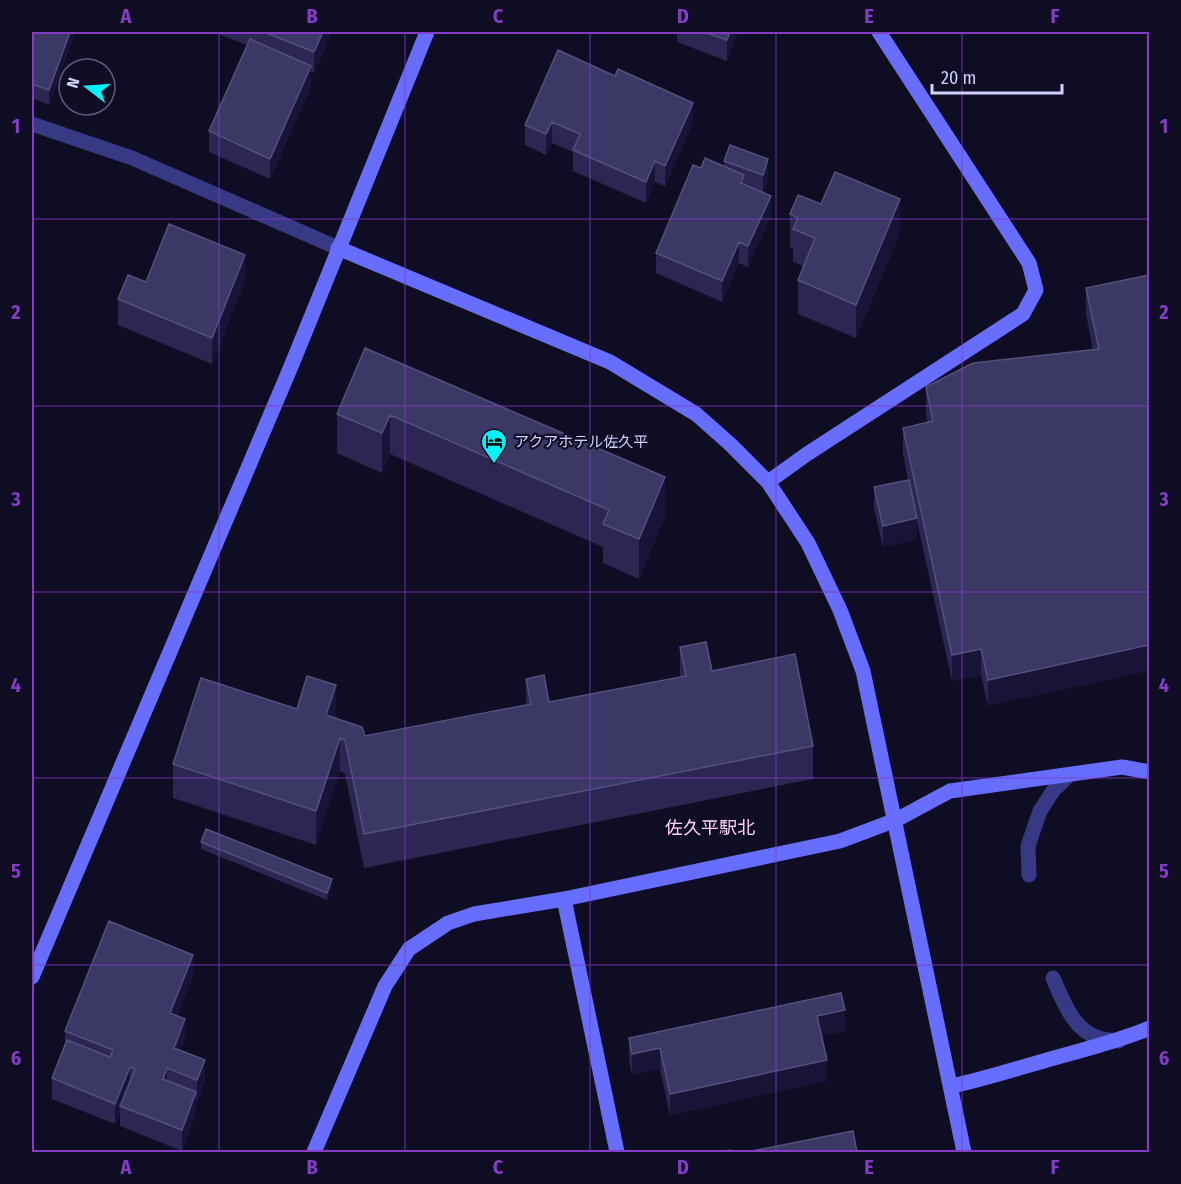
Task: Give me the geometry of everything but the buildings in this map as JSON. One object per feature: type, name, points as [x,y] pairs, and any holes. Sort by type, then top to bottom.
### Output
[{"type":"street","points":[[32,977],[278,397],[427,32]]},
{"type":"street","points":[[768,482],[807,454],[1023,314],[1036,290],[1029,263],[879,32]]},
{"type":"street","points":[[32,124],[132,158],[338,248],[610,362],[696,414],[768,482],[808,543],[840,610],[863,671],[952,1086],[964,1152]]},
{"type":"street","points":[[314,1152],[385,986],[409,949],[448,923],[474,914],[564,899],[840,841],[896,820],[950,791],[1122,767],[1149,771]]},
{"type":"street","points":[[1029,875],[1028,846],[1040,811],[1053,791],[1069,775]]},
{"type":"street","points":[[564,899],[617,1152]]},
{"type":"street","points":[[1053,978],[1067,1011],[1084,1030],[1099,1038],[1119,1041]]},
{"type":"street","points":[[952,1086],[997,1076],[1045,1060],[1119,1041],[1149,1028]]},
{"type":"place","name":"アクアホテル佐久平","points":[[494,465]]},
{"type":"district","name":"佐久平駅北","points":[[710,828]]}]
